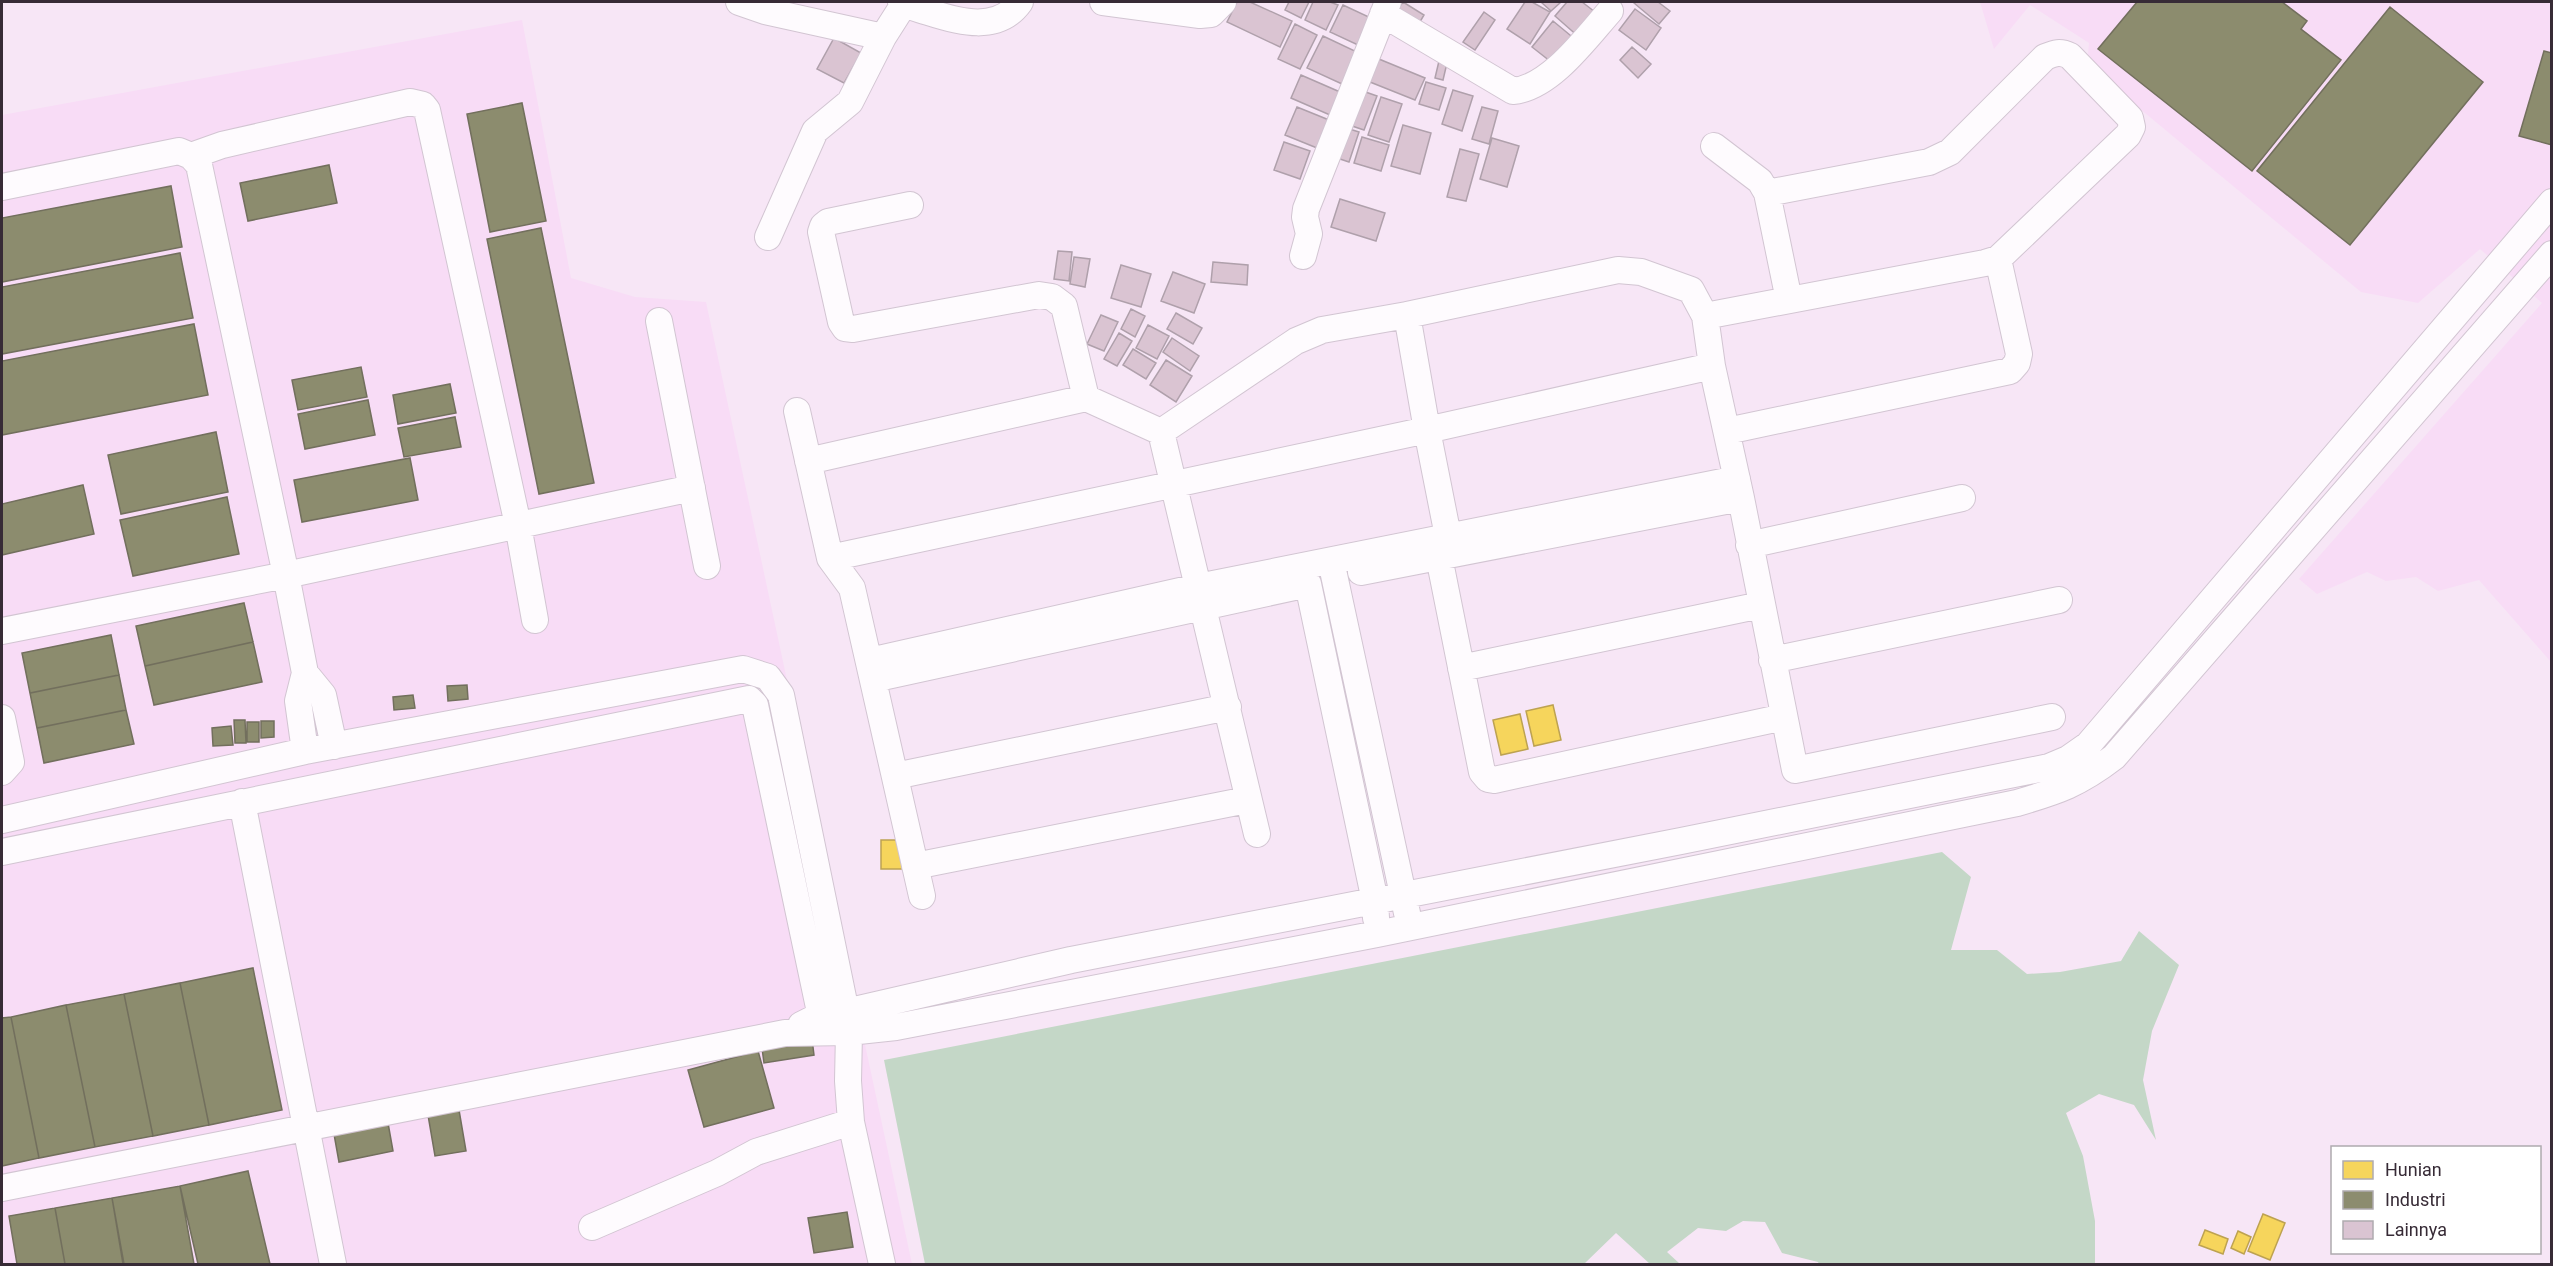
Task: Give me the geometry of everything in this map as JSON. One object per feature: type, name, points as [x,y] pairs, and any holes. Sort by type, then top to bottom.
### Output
[{"type":"street","points":[[739,2],[765,11],[883,37]]},
{"type":"street","points":[[768,237],[815,131],[850,102],[903,3],[950,20],[981,23],[1006,17],[1020,2]]},
{"type":"street","points":[[1103,2],[1200,15],[1211,14],[1223,2]]},
{"type":"street","points":[[1303,256],[1309,234],[1305,217],[1306,208],[1385,8],[1513,91],[1547,77],[1573,53],[1610,11]]},
{"type":"street","points":[[1705,316],[1998,259],[2128,135],[2132,127],[2130,118],[2070,57],[2062,53],[2045,57],[1950,152],[1941,158],[1767,193]]},
{"type":"street","points":[[191,156],[222,145],[410,102],[423,105],[427,111],[518,525],[535,620]]},
{"type":"street","points":[[1714,146],[1760,181],[1767,193],[1789,300]]},
{"type":"street","points":[[2,187],[179,151],[191,156],[199,165],[305,673],[298,701],[305,751]]},
{"type":"street","points":[[2,1188],[835,1023],[1071,960],[2037,770],[2068,759],[2088,745],[2096,736],[2552,202]]},
{"type":"street","points":[[910,205],[828,222],[823,226],[821,232],[838,311],[845,328],[853,329],[1039,295],[1052,297],[1064,306],[1086,398]]},
{"type":"street","points":[[835,1023],[896,1027],[1377,934],[2017,803],[2064,790],[2090,776],[2114,758],[2552,254]]},
{"type":"street","points":[[1727,431],[2010,371],[2017,363],[2019,354],[1998,259]]},
{"type":"street","points":[[1161,432],[1296,341],[1322,330],[1407,315],[1618,270],[1641,272],[1691,290],[1705,316],[1712,366],[1739,488],[1795,770],[2052,717]]},
{"type":"street","points":[[1407,315],[1427,430],[1461,668],[1482,772],[1488,779],[1494,780],[1784,717]]},
{"type":"street","points":[[659,321],[707,566]]},
{"type":"street","points":[[830,558],[1427,430],[1712,366]]},
{"type":"street","points":[[808,461],[1086,398],[1161,432]]},
{"type":"street","points":[[797,411],[830,558],[852,588],[922,896]]},
{"type":"street","points":[[1161,432],[1257,834]]},
{"type":"street","points":[[2,631],[286,575],[692,488]]},
{"type":"street","points":[[871,670],[1332,569],[1739,488]]},
{"type":"street","points":[[1749,545],[1962,498]]},
{"type":"street","points":[[1332,569],[1410,927]]},
{"type":"street","points":[[1307,575],[1375,901],[1377,934]]},
{"type":"street","points":[[1772,660],[2059,600]]},
{"type":"street","points":[[1461,668],[1761,605]]},
{"type":"street","points":[[2,820],[305,751],[743,669],[768,677],[781,695],[835,1023]]},
{"type":"street","points":[[305,673],[323,695],[334,746]]},
{"type":"street","points":[[761,674],[753,700],[835,1023],[848,1081],[851,1122],[882,1264]]},
{"type":"street","points":[[2,852],[746,699],[753,700]]},
{"type":"street","points":[[895,776],[1228,707]]},
{"type":"street","points":[[2,718],[11,762],[2,772]]},
{"type":"street","points":[[915,867],[1248,800]]},
{"type":"street","points":[[242,802],[308,1127],[333,1264]]},
{"type":"street","points":[[592,1227],[717,1173],[756,1152],[851,1122]]},
{"type":"shaded area","points":[[1980,2],[2551,2],[2551,662],[2479,580],[2438,591],[2416,577],[2386,581],[2367,572],[2317,594],[2299,579],[2542,303],[2480,249],[2418,303],[2361,292],[2087,65],[2089,43],[2030,5],[1994,49]]},
{"type":"shaded area","points":[[522,20],[571,278],[635,297],[706,302],[912,1264],[2,1264],[2,115]]},
{"type":"green space","points":[[1942,852],[1971,877],[1951,950],[1997,950],[2027,974],[2060,972],[2121,961],[2139,931],[2179,965],[2152,1031],[2143,1080],[2156,1140],[2134,1105],[2099,1094],[2066,1113],[2083,1156],[2095,1221],[2095,1264],[1819,1264],[1782,1253],[1765,1222],[1743,1221],[1726,1231],[1698,1228],[1667,1252],[1680,1264],[1650,1264],[1616,1233],[1584,1264],[925,1264],[884,1060]]},
{"type":"building: Hunian","points":[[1553,705],[1561,740],[1534,746],[1526,711]]},
{"type":"building: Hunian","points":[[1520,714],[1528,749],[1501,755],[1493,720]]},
{"type":"building: Hunian","points":[[881,840],[909,840],[909,869],[881,869]]},
{"type":"building: Hunian","points":[[2263,1214],[2285,1223],[2270,1260],[2248,1251]]},
{"type":"building: Hunian","points":[[2205,1230],[2228,1239],[2223,1254],[2199,1245]]},
{"type":"building: Hunian","points":[[2238,1231],[2251,1237],[2244,1254],[2231,1248]]},
{"type":"building: Industri","points":[[2137,2],[2282,2],[2307,21],[2301,29],[2341,60],[2252,171],[2098,49]]},
{"type":"building: Industri","points":[[2390,7],[2483,82],[2350,245],[2257,171]]},
{"type":"building: Industri","points":[[2544,51],[2552,53],[2552,145],[2519,136]]},
{"type":"building: Industri","points":[[522,103],[546,221],[490,232],[467,114]]},
{"type":"building: Industri","points":[[329,165],[337,203],[248,221],[240,183]]},
{"type":"building: Industri","points":[[171,186],[182,247],[2,282],[2,218]]},
{"type":"building: Industri","points":[[541,228],[594,483],[539,494],[487,239]]},
{"type":"building: Industri","points":[[180,253],[193,318],[2,354],[2,287]]},
{"type":"building: Industri","points":[[194,324],[208,395],[2,435],[2,361]]},
{"type":"building: Industri","points":[[361,367],[367,397],[298,410],[292,380]]},
{"type":"building: Industri","points":[[450,384],[456,413],[398,424],[393,395]]},
{"type":"building: Industri","points":[[368,400],[375,435],[305,449],[298,414]]},
{"type":"building: Industri","points":[[455,417],[461,447],[404,457],[398,428]]},
{"type":"building: Industri","points":[[216,432],[228,492],[121,514],[108,455]]},
{"type":"building: Industri","points":[[410,458],[418,500],[302,522],[294,480]]},
{"type":"building: Industri","points":[[83,485],[94,534],[2,555],[2,504]]},
{"type":"building: Industri","points":[[227,497],[239,554],[133,576],[120,520]]},
{"type":"building: Industri","points":[[244,603],[253,642],[145,666],[136,626]]},
{"type":"building: Industri","points":[[111,635],[119,675],[30,693],[22,653]]},
{"type":"building: Industri","points":[[253,642],[262,682],[154,705],[145,666]]},
{"type":"building: Industri","points":[[119,675],[126,710],[37,728],[30,693]]},
{"type":"building: Industri","points":[[467,685],[468,699],[448,701],[447,686]]},
{"type":"building: Industri","points":[[413,695],[415,708],[394,710],[393,697]]},
{"type":"building: Industri","points":[[126,710],[134,744],[44,763],[37,728]]},
{"type":"building: Industri","points":[[234,720],[245,720],[246,743],[235,743]]},
{"type":"building: Industri","points":[[261,721],[274,721],[274,737],[261,738]]},
{"type":"building: Industri","points":[[247,722],[259,722],[259,742],[247,742]]},
{"type":"building: Industri","points":[[231,726],[233,745],[213,746],[212,728]]},
{"type":"building: Industri","points":[[253,968],[282,1110],[209,1125],[180,983]]},
{"type":"building: Industri","points":[[180,983],[209,1125],[153,1136],[124,994]]},
{"type":"building: Industri","points":[[124,994],[153,1136],[95,1147],[66,1005]]},
{"type":"building: Industri","points":[[66,1005],[95,1147],[39,1158],[11,1017]]},
{"type":"building: Industri","points":[[11,1017],[39,1158],[2,1166],[2,1018]]},
{"type":"building: Industri","points":[[812,1039],[814,1055],[764,1063],[762,1048]]},
{"type":"building: Industri","points":[[758,1051],[774,1108],[704,1127],[688,1070]]},
{"type":"building: Industri","points":[[459,1110],[466,1151],[435,1156],[428,1115]]},
{"type":"building: Industri","points":[[388,1123],[393,1151],[339,1162],[334,1134]]},
{"type":"building: Industri","points":[[248,1171],[270,1264],[198,1264],[180,1186]]},
{"type":"building: Industri","points":[[180,1186],[194,1264],[124,1264],[112,1198]]},
{"type":"building: Industri","points":[[112,1198],[123,1264],[65,1264],[55,1208]]},
{"type":"building: Industri","points":[[55,1208],[65,1264],[17,1264],[9,1216]]},
{"type":"building: Industri","points":[[847,1212],[853,1247],[814,1253],[808,1218]]},
{"type":"building: Lainnya","points":[[1237,2],[1250,2],[1292,21],[1280,47],[1227,22]]},
{"type":"building: Lainnya","points":[[1289,2],[1309,2],[1301,18],[1285,10]]},
{"type":"building: Lainnya","points":[[1313,2],[1330,2],[1338,5],[1326,30],[1305,20]]},
{"type":"building: Lainnya","points":[[1403,2],[1424,15],[1417,27],[1395,13]]},
{"type":"building: Lainnya","points":[[1525,2],[1532,2],[1550,12],[1530,44],[1507,29]]},
{"type":"building: Lainnya","points":[[1541,2],[1561,2],[1551,11]]},
{"type":"building: Lainnya","points":[[1567,2],[1582,2],[1599,15],[1580,38],[1555,16]]},
{"type":"building: Lainnya","points":[[1658,2],[1670,11],[1659,24],[1634,3]]},
{"type":"building: Lainnya","points":[[1343,5],[1371,18],[1358,45],[1330,32]]},
{"type":"building: Lainnya","points":[[1635,9],[1661,28],[1646,50],[1619,30]]},
{"type":"building: Lainnya","points":[[1484,12],[1495,20],[1475,50],[1463,42]]},
{"type":"building: Lainnya","points":[[1553,21],[1576,40],[1555,65],[1532,47]]},
{"type":"building: Lainnya","points":[[1295,24],[1317,35],[1300,69],[1278,59]]},
{"type":"building: Lainnya","points":[[1323,36],[1357,52],[1342,84],[1307,68]]},
{"type":"building: Lainnya","points":[[834,38],[861,53],[844,83],[817,69]]},
{"type":"building: Lainnya","points":[[1632,47],[1651,64],[1638,78],[1620,60]]},
{"type":"building: Lainnya","points":[[1374,57],[1425,78],[1415,100],[1365,80]]},
{"type":"building: Lainnya","points":[[1439,61],[1447,63],[1443,80],[1435,78]]},
{"type":"building: Lainnya","points":[[1301,75],[1340,92],[1330,115],[1291,98]]},
{"type":"building: Lainnya","points":[[1426,82],[1446,88],[1439,110],[1419,104]]},
{"type":"building: Lainnya","points":[[1357,89],[1377,96],[1364,130],[1343,123]]},
{"type":"building: Lainnya","points":[[1453,90],[1473,96],[1462,131],[1442,124]]},
{"type":"building: Lainnya","points":[[1381,97],[1402,104],[1389,142],[1368,135]]},
{"type":"building: Lainnya","points":[[1297,107],[1329,120],[1317,148],[1285,135]]},
{"type":"building: Lainnya","points":[[1482,107],[1498,111],[1489,144],[1472,139]]},
{"type":"building: Lainnya","points":[[1403,125],[1431,133],[1420,174],[1391,166]]},
{"type":"building: Lainnya","points":[[1340,126],[1359,132],[1349,162],[1331,156]]},
{"type":"building: Lainnya","points":[[1362,137],[1389,145],[1381,171],[1354,163]]},
{"type":"building: Lainnya","points":[[1492,138],[1519,146],[1507,187],[1480,179]]},
{"type":"building: Lainnya","points":[[1284,142],[1310,151],[1300,179],[1274,170]]},
{"type":"building: Lainnya","points":[[1460,149],[1479,154],[1466,201],[1447,197]]},
{"type":"building: Lainnya","points":[[1340,199],[1385,213],[1376,241],[1331,227]]},
{"type":"building: Lainnya","points":[[1058,251],[1072,252],[1069,281],[1054,279]]},
{"type":"building: Lainnya","points":[[1074,257],[1090,259],[1085,287],[1070,284]]},
{"type":"building: Lainnya","points":[[1213,262],[1248,265],[1247,285],[1211,282]]},
{"type":"building: Lainnya","points":[[1121,265],[1151,274],[1141,307],[1111,298]]},
{"type":"building: Lainnya","points":[[1173,272],[1205,284],[1194,313],[1161,301]]},
{"type":"building: Lainnya","points":[[1131,309],[1145,316],[1135,337],[1121,329]]},
{"type":"building: Lainnya","points":[[1176,313],[1202,328],[1193,344],[1167,329]]},
{"type":"building: Lainnya","points":[[1101,315],[1118,322],[1104,351],[1087,344]]},
{"type":"building: Lainnya","points":[[1148,325],[1169,336],[1157,359],[1136,348]]},
{"type":"building: Lainnya","points":[[1119,333],[1132,341],[1117,366],[1104,359]]},
{"type":"building: Lainnya","points":[[1172,338],[1199,356],[1190,371],[1163,352]]},
{"type":"building: Lainnya","points":[[1133,349],[1156,363],[1146,379],[1123,365]]},
{"type":"building: Lainnya","points":[[1166,360],[1192,376],[1176,402],[1150,385]]}]
